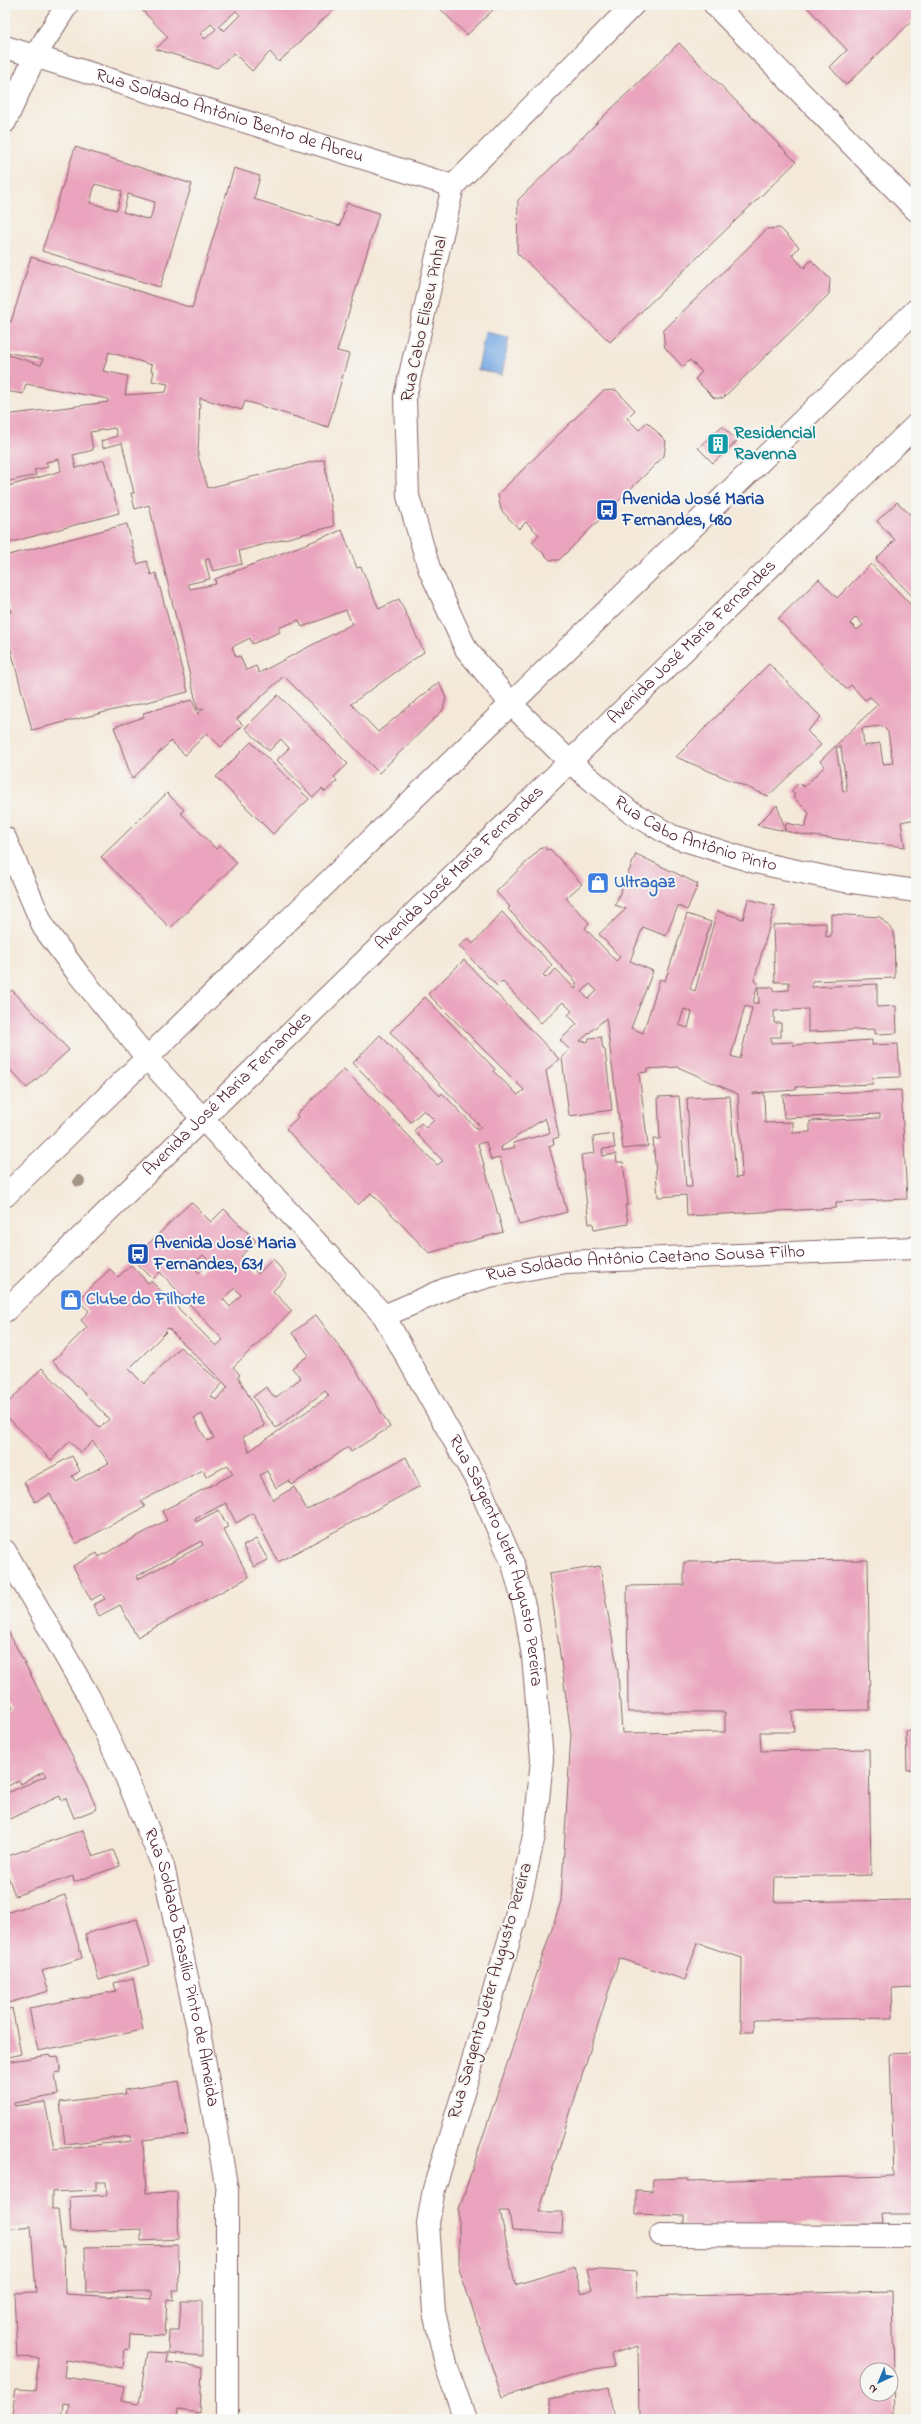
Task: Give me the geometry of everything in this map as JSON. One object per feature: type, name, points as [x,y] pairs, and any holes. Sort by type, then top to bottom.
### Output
[{"type":"street","points":[[5,122],[36,56],[67,5]]},
{"type":"street","points":[[453,186],[633,5]]},
{"type":"street","points":[[715,5],[916,210]]},
{"type":"street","name":"Rua Soldado Antônio Bento de Abreu","points":[[5,48],[36,56],[453,186]]},
{"type":"street","name":"Rua Cabo Eliseu Pinhal","points":[[453,186],[405,397],[408,496],[429,568],[466,649],[511,704]]},
{"type":"street","points":[[5,1196],[916,310]]},
{"type":"street","name":"Avenida José Maria Fernandes","points":[[5,1311],[916,426]]},
{"type":"street","name":"Rua Cabo Antônio Pinto","points":[[511,704],[570,762],[629,810],[672,836],[755,862],[839,880],[916,891]]},
{"type":"street","name":"Rua Sargento Jeter Augusto Pereira","points":[[5,838],[44,928],[79,975],[147,1058],[384,1316],[477,1481],[513,1564],[526,1613],[533,1656],[542,1759],[535,1831],[515,1921],[434,2189],[428,2223],[434,2312],[447,2368],[465,2419]]},
{"type":"street","name":"Rua Soldado Antônio Caetano Sousa Filho","points":[[384,1316],[446,1289],[490,1276],[566,1262],[916,1248]]},
{"type":"street","name":"Rua Soldado Brasílio Pinto de Almeida","points":[[5,1551],[89,1697],[124,1772],[163,1866],[202,2047],[227,2190],[227,2419]]},
{"type":"street","points":[[661,2235],[916,2236]]},
{"type":"water","points":[[485,332],[509,337],[502,375],[478,370]]},
{"type":"building","points":[[131,5],[338,5],[279,62],[270,52],[252,71],[234,53],[217,68],[156,49],[168,37],[139,7],[136,10]],"holes":[[[236,11],[240,15],[224,31],[219,26]],[[211,24],[216,29],[205,39],[200,34]]]},
{"type":"building","points":[[436,5],[498,5],[467,35]]},
{"type":"building","points":[[805,5],[916,5],[916,17],[846,85],[830,67],[847,50]]},
{"type":"building","points":[[679,43],[796,162],[610,342],[517,253],[518,200]]},
{"type":"building","points":[[75,147],[192,184],[160,287],[42,251]],"holes":[[[95,184],[122,191],[117,210],[90,203]],[[128,194],[155,202],[150,220],[123,212]]]},
{"type":"building","points":[[234,168],[260,176],[254,199],[340,226],[347,203],[379,213],[337,351],[349,354],[328,427],[245,401],[242,410],[200,398],[198,456],[208,488],[324,459],[334,526],[239,551],[242,564],[213,571],[209,559],[205,560],[210,579],[188,584],[190,589],[216,584],[215,579],[342,530],[357,568],[361,567],[379,609],[399,599],[424,652],[351,704],[378,732],[439,682],[446,698],[443,710],[379,773],[284,676],[237,719],[243,725],[221,747],[207,733],[185,755],[171,741],[132,779],[114,727],[144,717],[143,713],[192,700],[198,714],[204,708],[198,710],[149,505],[135,509],[131,493],[134,493],[122,443],[103,448],[101,441],[117,436],[115,428],[90,432],[93,450],[73,455],[76,468],[104,460],[119,513],[5,544],[5,487],[61,471],[59,459],[46,462],[48,467],[34,470],[36,475],[5,482],[5,415],[108,402],[108,399],[26,384],[23,394],[6,391],[9,379],[5,378],[5,354],[41,365],[43,359],[5,352],[5,320],[11,322],[31,257],[192,308]],"holes":[[[109,352],[152,365],[151,371],[154,371],[152,381],[168,384],[166,392],[125,395],[128,376],[103,371]],[[346,610],[352,624],[259,673],[256,666],[246,670],[240,656],[236,657],[232,647],[250,638],[252,644],[280,632],[278,628],[299,620],[302,627]]]},
{"type":"building","points":[[780,228],[799,247],[792,255],[804,268],[811,260],[830,279],[829,294],[723,398],[714,398],[695,379],[702,372],[690,360],[683,367],[665,348],[663,331],[767,229]]},
{"type":"building","points":[[616,390],[635,410],[627,418],[639,430],[647,422],[666,441],[664,456],[559,560],[550,560],[532,542],[539,535],[526,522],[519,529],[501,510],[498,494],[603,391]]},
{"type":"building","name":"Residencial Ravenna","points":[[722,426],[737,441],[713,463],[698,448]]},
{"type":"building","points":[[897,502],[916,520],[916,600],[876,559],[895,540],[877,521]]},
{"type":"building","points":[[127,524],[137,564],[147,561],[151,575],[156,573],[188,692],[32,730],[5,627],[5,613],[11,612],[5,591],[5,556]]},
{"type":"building","points":[[871,564],[916,610],[916,736],[911,736],[916,773],[916,819],[901,822],[905,847],[804,835],[757,825],[777,805],[785,830],[786,823],[805,827],[809,813],[793,797],[795,795],[791,791],[799,783],[804,787],[825,766],[820,761],[878,704],[870,697],[865,700],[851,685],[846,689],[778,619],[819,579],[837,598]],"holes":[[[856,617],[863,625],[857,630],[850,623]],[[882,726],[888,732],[893,763],[883,764],[880,743],[864,746],[862,728]],[[836,747],[841,747],[847,791],[843,791]]]},
{"type":"building","points":[[769,664],[821,717],[807,731],[821,745],[768,796],[676,757]]},
{"type":"building","points":[[278,695],[348,764],[334,777],[337,781],[325,792],[322,789],[313,797],[277,760],[289,748],[281,739],[269,751],[245,728]]},
{"type":"building","points":[[251,742],[309,799],[273,834],[216,777]]},
{"type":"building","points":[[167,793],[184,810],[181,813],[216,849],[220,845],[237,863],[170,928],[101,857]]},
{"type":"building","points":[[543,846],[547,850],[550,849],[582,884],[566,898],[589,923],[585,928],[616,961],[620,957],[599,934],[626,909],[615,905],[636,854],[698,884],[687,910],[678,906],[666,936],[643,927],[630,961],[653,971],[631,1028],[643,1033],[660,979],[665,981],[687,914],[711,922],[690,989],[695,991],[717,911],[743,919],[748,899],[775,906],[754,981],[758,983],[753,1003],[759,1003],[758,987],[773,987],[774,991],[789,990],[789,982],[775,982],[773,925],[826,923],[826,937],[831,936],[831,914],[880,917],[894,932],[895,978],[812,981],[812,987],[877,984],[877,1007],[896,1006],[897,1033],[875,1034],[875,1029],[808,1032],[808,1009],[774,1011],[774,1023],[781,1023],[781,1037],[771,1037],[771,1043],[794,1042],[793,1045],[872,1040],[872,1045],[898,1044],[900,1077],[872,1078],[873,1084],[796,1087],[796,1090],[764,1092],[765,1123],[793,1122],[793,1133],[810,1132],[810,1121],[880,1118],[880,1114],[784,1118],[783,1095],[901,1090],[907,1199],[836,1202],[836,1208],[687,1216],[686,1195],[658,1197],[653,1139],[660,1139],[658,1097],[679,1096],[686,1187],[692,1187],[687,1098],[730,1096],[736,1178],[742,1177],[738,1094],[678,1067],[647,1069],[647,1072],[639,1073],[648,1146],[623,1149],[606,1018],[580,1041],[588,1042],[589,1038],[601,1037],[603,1049],[605,1050],[612,1110],[569,1116],[562,1057],[570,1050],[560,1040],[577,1024],[568,1015],[572,1011],[563,1002],[541,1023],[502,981],[497,986],[459,946],[468,938],[473,944],[502,912],[552,965],[543,975],[546,978],[556,969],[575,989],[577,987],[575,984],[577,983],[508,909],[510,907],[496,892]],"holes":[[[590,984],[597,991],[588,999],[582,992]],[[745,1006],[752,1008],[740,1059],[731,1056]],[[684,1009],[692,1012],[688,1028],[679,1025]]]},
{"type":"building","points":[[464,960],[559,1059],[546,1071],[559,1137],[553,1139],[554,1144],[549,1146],[567,1212],[519,1225],[500,1158],[491,1160],[486,1142],[478,1144],[503,1232],[429,1253],[371,1193],[358,1205],[286,1129],[298,1117],[296,1115],[344,1069],[437,1165],[443,1161],[414,1131],[421,1123],[426,1128],[434,1120],[424,1110],[411,1122],[353,1063],[380,1035],[440,1096],[442,1093],[478,1130],[481,1127],[390,1032],[425,997],[495,1069],[493,1071],[518,1095],[524,1090],[428,994]],"holes":[[[545,1118],[550,1133],[513,1143],[515,1147],[502,1151],[501,1147]]]},
{"type":"building","points":[[12,990],[69,1050],[27,1088],[5,1064],[5,996]]},
{"type":"building","points":[[613,1134],[615,1148],[602,1149],[603,1156],[616,1154],[617,1162],[623,1162],[628,1205],[625,1205],[628,1224],[594,1230],[593,1223],[589,1224],[581,1155],[595,1153],[593,1137]]},
{"type":"building","points":[[191,1202],[211,1222],[224,1209],[256,1241],[241,1256],[258,1274],[273,1259],[287,1276],[273,1291],[292,1311],[233,1367],[240,1375],[238,1376],[265,1426],[243,1437],[249,1449],[248,1452],[329,1396],[325,1391],[276,1428],[253,1397],[266,1387],[275,1398],[301,1378],[292,1368],[309,1355],[292,1333],[316,1315],[355,1368],[390,1427],[351,1452],[348,1447],[292,1485],[289,1480],[276,1488],[267,1471],[260,1475],[273,1500],[294,1487],[307,1510],[406,1457],[420,1486],[278,1562],[253,1513],[236,1523],[226,1503],[195,1519],[196,1522],[219,1510],[228,1527],[223,1529],[249,1577],[137,1637],[120,1605],[99,1616],[93,1605],[105,1599],[102,1594],[91,1600],[73,1566],[97,1553],[99,1557],[167,1520],[162,1511],[233,1474],[228,1465],[206,1477],[203,1470],[141,1501],[145,1507],[76,1544],[50,1494],[35,1502],[24,1482],[72,1456],[80,1471],[72,1476],[75,1481],[109,1463],[93,1441],[81,1453],[70,1441],[51,1460],[5,1415],[5,1406],[42,1368],[100,1428],[109,1419],[53,1361],[87,1327],[81,1320],[89,1311],[78,1300],[110,1269],[118,1277],[131,1265],[148,1283],[151,1281],[216,1346],[223,1340],[160,1272],[153,1279],[133,1259]],"holes":[[[203,1255],[210,1262],[199,1273],[192,1265]],[[235,1288],[241,1295],[230,1307],[223,1299]],[[168,1328],[228,1387],[216,1400],[211,1396],[222,1384],[180,1347],[144,1384],[129,1369],[166,1332],[165,1331]],[[202,1414],[214,1438],[207,1441],[194,1418]],[[201,1541],[203,1545],[138,1579],[137,1576]]]},
{"type":"building","points":[[256,1539],[268,1560],[254,1567],[243,1546]]},
{"type":"building","points":[[868,1560],[870,1710],[792,1711],[794,1732],[760,1732],[761,1751],[869,1749],[871,1875],[775,1877],[774,1902],[916,1900],[916,1987],[892,1988],[893,2018],[754,2020],[754,2032],[741,2032],[742,1958],[697,1943],[685,1980],[619,1958],[539,2212],[563,2212],[562,2234],[512,2231],[509,2211],[500,2211],[515,2285],[574,2267],[582,2294],[592,2289],[587,2269],[636,2272],[637,2297],[892,2291],[894,2362],[859,2362],[859,2402],[895,2402],[895,2419],[639,2419],[638,2346],[611,2354],[614,2366],[594,2369],[502,2397],[459,2268],[459,2209],[561,1901],[571,1734],[549,1574],[600,1566],[618,1673],[622,1733],[725,1732],[725,1712],[628,1712],[627,1586],[684,1585],[684,1562]]},
{"type":"building","points":[[5,1625],[76,1763],[97,1809],[74,1818],[66,1798],[61,1800],[60,1796],[5,1821],[5,1794],[46,1776],[43,1772],[21,1784],[19,1780],[5,1788],[5,1712],[13,1708],[9,1702],[5,1705]]},
{"type":"building","points":[[906,1731],[916,1731],[916,1769],[907,1770]]},
{"type":"building","points":[[83,1830],[93,1857],[113,1850],[120,1866],[74,1882],[73,1876],[15,1896],[5,1867],[5,1857]]},
{"type":"building","points":[[65,1895],[82,1958],[42,1971],[49,1991],[5,2004],[5,1913]]},
{"type":"building","points":[[137,1919],[150,1965],[99,1980],[85,1934]]},
{"type":"building","points":[[133,1978],[143,2030],[38,2051],[29,2008],[116,1991],[114,1983]]},
{"type":"building","points":[[12,2008],[21,2054],[5,2058],[5,2010]]},
{"type":"building","points":[[916,2053],[916,2214],[883,2214],[884,2224],[684,2226],[684,2216],[636,2214],[636,2190],[652,2191],[653,2179],[687,2178],[687,2181],[894,2176],[890,2054]]},
{"type":"building","points":[[50,2055],[51,2057],[58,2056],[61,2072],[55,2073],[58,2095],[14,2103],[15,2106],[45,2102],[54,2149],[132,2141],[131,2136],[65,2144],[60,2102],[125,2094],[124,2090],[179,2081],[188,2135],[143,2140],[146,2193],[177,2192],[179,2239],[141,2241],[141,2229],[71,2232],[69,2197],[107,2195],[106,2182],[96,2182],[96,2190],[52,2192],[52,2209],[58,2209],[62,2247],[64,2247],[65,2294],[152,2299],[152,2291],[86,2292],[85,2247],[178,2245],[179,2291],[173,2291],[174,2300],[167,2299],[165,2336],[130,2334],[129,2350],[125,2349],[123,2368],[66,2360],[64,2377],[124,2386],[121,2401],[139,2404],[147,2352],[167,2353],[166,2362],[202,2367],[200,2413],[178,2410],[177,2419],[79,2419],[67,2416],[69,2404],[63,2403],[61,2419],[11,2419],[16,2389],[35,2390],[39,2358],[17,2357],[14,2293],[36,2292],[31,2226],[5,2229],[5,2062]]},
{"type":"building","points":[[181,2301],[202,2301],[202,2356],[168,2353],[169,2330],[179,2330]]},
{"type":"building","points":[[609,2387],[615,2419],[553,2419],[549,2399]]},
{"type":"place","name":"Residencial Ravenna","points":[[718,444]]},
{"type":"place","name":"Avenida José Maria Fernandes, 480","points":[[607,510]]},
{"type":"place","name":"Ultragaz","points":[[598,883]]},
{"type":"place","name":"Avenida José Maria Fernandes, 631","points":[[138,1254]]},
{"type":"place","name":"Clube do Filhote","points":[[71,1300]]}]
